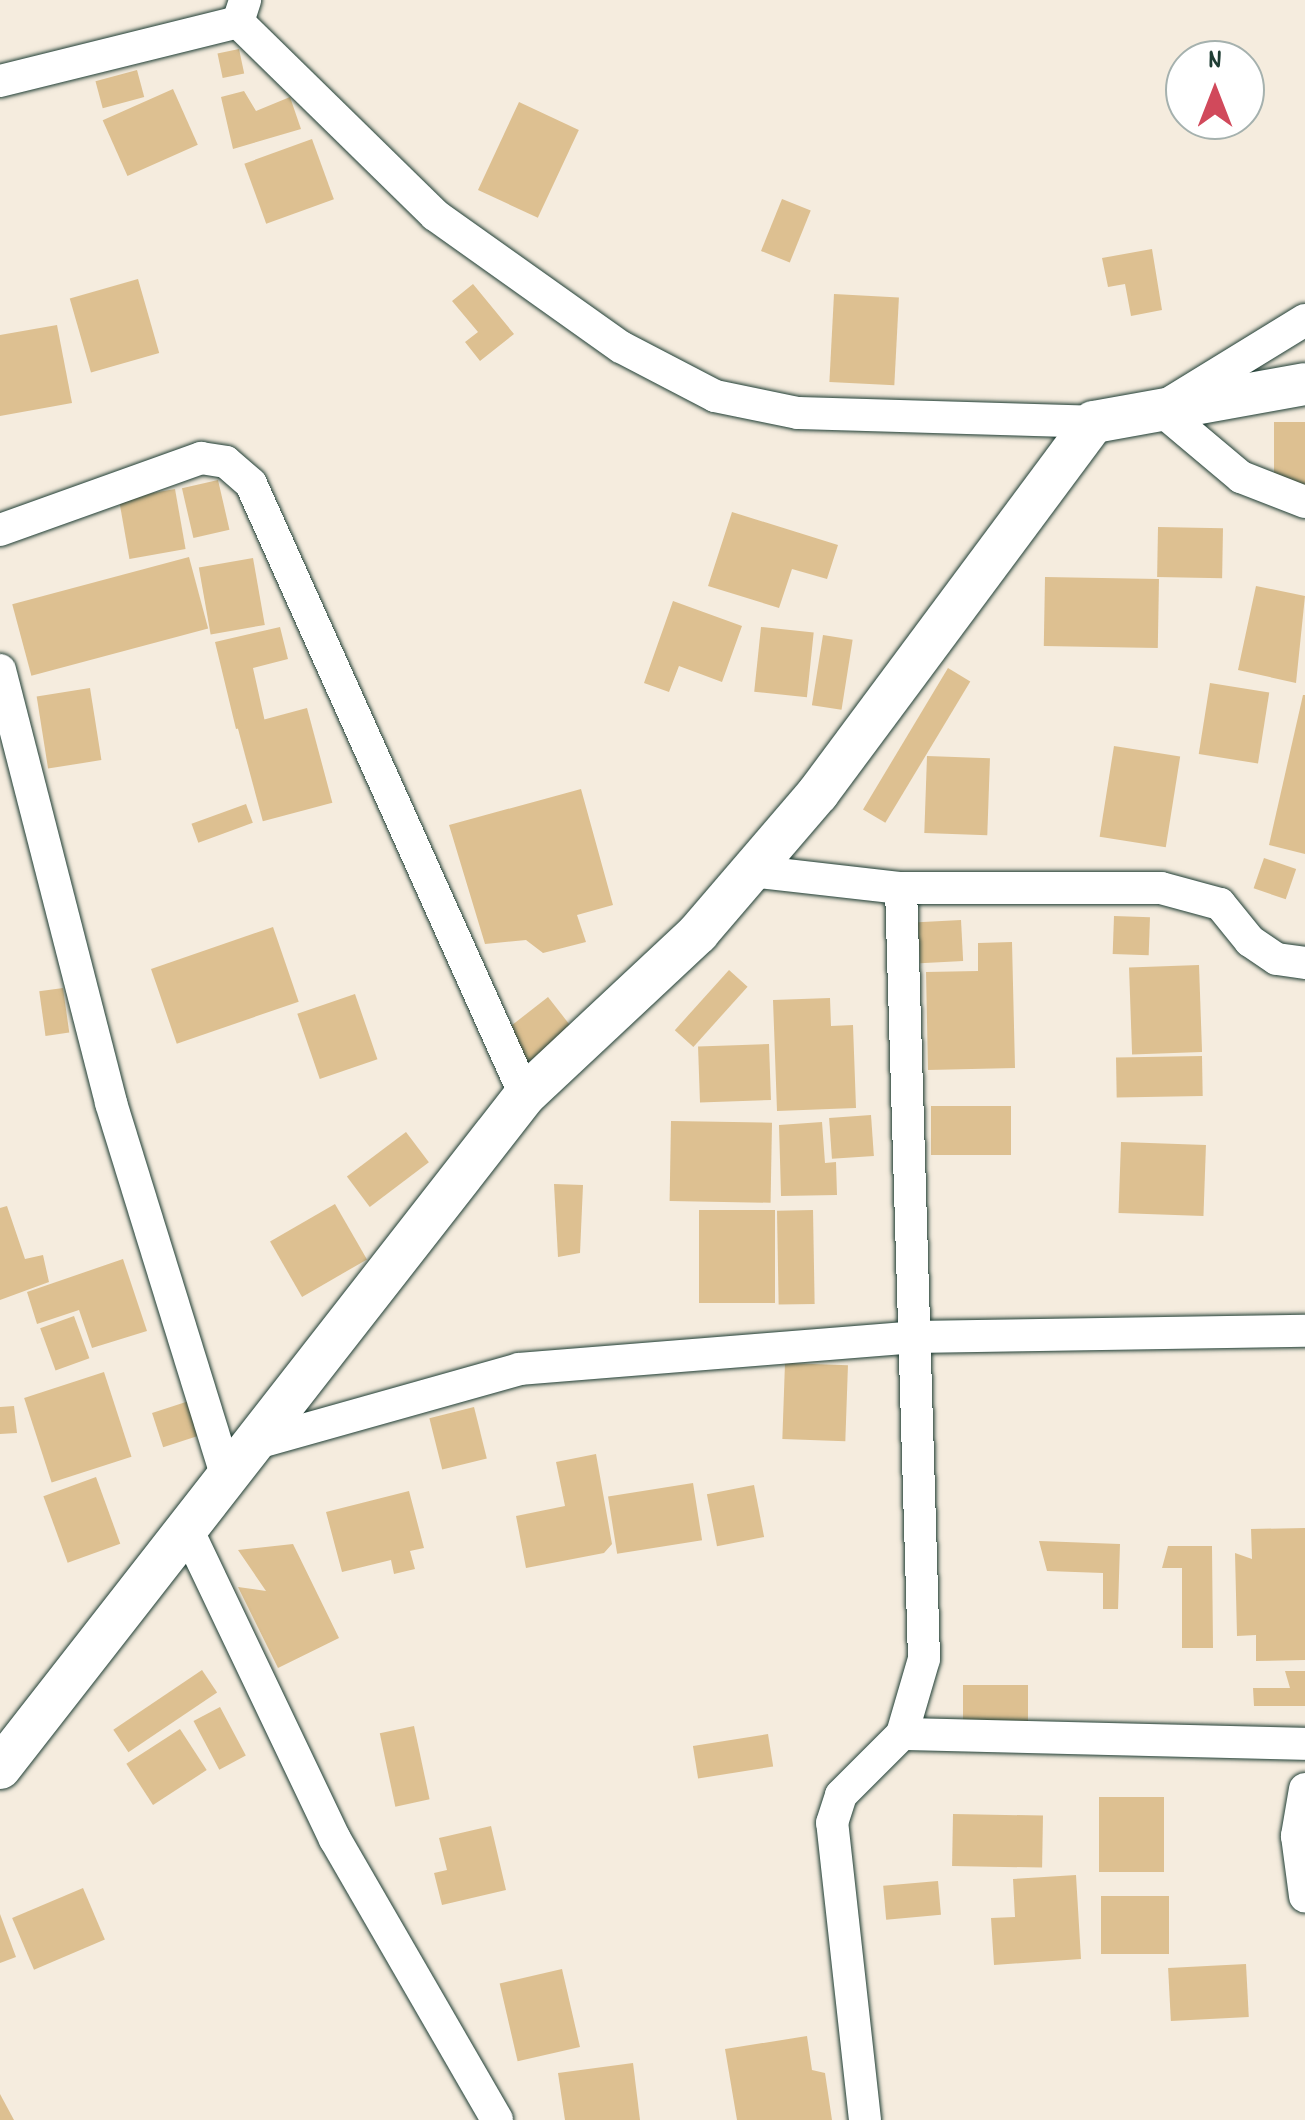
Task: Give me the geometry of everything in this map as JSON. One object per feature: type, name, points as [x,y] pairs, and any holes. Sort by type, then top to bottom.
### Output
[{"type":"street","points":[[0,81],[242,11],[434,215],[621,347],[715,396],[798,413],[1094,422],[1305,384]]},
{"type":"street","points":[[1160,408],[1305,320]]},
{"type":"street","points":[[1160,408],[1241,477],[1305,502]]},
{"type":"street","points":[[0,1768],[525,1095],[698,934],[818,793],[1094,422]]},
{"type":"street","points":[[0,530],[201,458],[226,462],[250,484],[525,1095]]},
{"type":"street","points":[[0,670],[110,1103],[227,1478]]},
{"type":"street","points":[[751,871],[900,888],[1161,888],[1220,904],[1250,941],[1277,959],[1305,963]]},
{"type":"street","points":[[865,2120],[832,1822],[841,1794],[902,1734],[924,1659],[900,888]]},
{"type":"street","points":[[253,1444],[519,1369],[915,1337],[1305,1331]]},
{"type":"street","points":[[187,1529],[335,1839],[497,2120]]},
{"type":"street","points":[[902,1734],[1305,1744]]},
{"type":"street","points":[[1305,1789],[1297,1836],[1305,1896]]},
{"type":"building","points":[[239,49],[244,73],[223,78],[217,54]]},
{"type":"building","points":[[137,70],[144,97],[103,108],[95,81]]},
{"type":"building","points":[[173,89],[198,145],[127,176],[103,120]]},
{"type":"building","points":[[244,91],[256,111],[290,97],[301,129],[233,149],[221,97]]},
{"type":"building","points":[[519,102],[579,130],[538,218],[478,190]]},
{"type":"building","points":[[312,139],[334,199],[266,224],[244,164]]},
{"type":"building","points":[[782,199],[811,211],[790,263],[761,251]]},
{"type":"building","points":[[1152,249],[1162,310],[1131,316],[1125,284],[1108,287],[1102,258]]},
{"type":"building","points":[[138,279],[159,353],[91,373],[70,299]]},
{"type":"building","points":[[473,284],[514,334],[480,361],[465,342],[478,332],[452,301]]},
{"type":"building","points":[[834,294],[899,297],[894,385],[829,382]]},
{"type":"building","points":[[57,325],[72,403],[0,416],[0,335]]},
{"type":"building","points":[[1274,422],[1305,422],[1305,491],[1274,491]]},
{"type":"building","points":[[218,480],[229,530],[193,538],[182,488]]},
{"type":"building","points":[[175,489],[186,549],[129,559],[119,499]]},
{"type":"building","points":[[732,512],[838,545],[827,579],[792,569],[779,608],[708,586]]},
{"type":"building","points":[[1158,527],[1223,528],[1222,578],[1157,577]]},
{"type":"building","points":[[189,557],[208,628],[31,676],[12,604]]},
{"type":"building","points":[[253,558],[265,625],[211,635],[199,568]]},
{"type":"building","points":[[1045,577],[1159,579],[1158,648],[1044,646]]},
{"type":"building","points":[[1256,586],[1305,596],[1296,683],[1238,670]]},
{"type":"building","points":[[673,601],[742,626],[722,682],[679,666],[669,692],[644,683]]},
{"type":"building","points":[[280,627],[288,659],[253,668],[265,722],[236,729],[215,642]]},
{"type":"building","points":[[761,627],[814,633],[807,697],[754,692]]},
{"type":"building","points":[[823,635],[853,640],[842,710],[812,705]]},
{"type":"building","points":[[948,668],[970,681],[885,823],[863,809]]},
{"type":"building","points":[[1210,683],[1269,692],[1258,763],[1199,754]]},
{"type":"building","points":[[90,688],[101,760],[48,769],[37,696]]},
{"type":"building","points":[[1305,695],[1305,854],[1269,845]]},
{"type":"building","points":[[307,708],[332,803],[263,821],[237,727]]},
{"type":"building","points":[[1114,746],[1180,756],[1166,847],[1100,837]]},
{"type":"building","points":[[927,756],[990,758],[987,835],[924,833]]},
{"type":"building","points":[[581,789],[613,905],[577,915],[586,942],[543,953],[526,940],[485,944],[449,825]]},
{"type":"building","points":[[246,804],[253,823],[198,843],[191,824]]},
{"type":"building","points":[[1264,858],[1296,869],[1286,899],[1254,888]]},
{"type":"building","points":[[1114,916],[1150,917],[1149,955],[1113,954]]},
{"type":"building","points":[[961,920],[963,961],[920,963],[918,922]]},
{"type":"building","points":[[273,927],[299,1002],[177,1044],[151,969]]},
{"type":"building","points":[[1012,942],[1015,1068],[928,1070],[926,972],[978,971],[978,943]]},
{"type":"building","points":[[1199,965],[1202,1052],[1132,1054],[1129,967]]},
{"type":"building","points":[[729,970],[748,987],[693,1047],[675,1030]]},
{"type":"building","points":[[63,988],[69,1033],[45,1036],[39,991]]},
{"type":"building","points":[[355,994],[377,1059],[320,1079],[297,1014]]},
{"type":"building","points":[[548,997],[572,1028],[526,1063],[502,1033]]},
{"type":"building","points":[[830,998],[831,1026],[853,1025],[856,1108],[777,1111],[773,1000]]},
{"type":"building","points":[[769,1044],[771,1100],[700,1102],[698,1046]]},
{"type":"building","points":[[1202,1056],[1203,1096],[1117,1097],[1116,1058]]},
{"type":"building","points":[[931,1106],[1011,1106],[1011,1155],[931,1155]]},
{"type":"building","points":[[871,1115],[874,1156],[832,1159],[829,1118]]},
{"type":"building","points":[[671,1121],[772,1123],[771,1203],[670,1201]]},
{"type":"building","points":[[822,1122],[825,1163],[836,1162],[837,1195],[781,1196],[779,1125]]},
{"type":"building","points":[[406,1132],[429,1162],[370,1207],[347,1177]]},
{"type":"building","points":[[1121,1142],[1206,1145],[1203,1216],[1119,1213]]},
{"type":"building","points":[[554,1184],[583,1185],[580,1253],[558,1257]]},
{"type":"building","points":[[335,1204],[367,1259],[302,1297],[270,1242]]},
{"type":"building","points":[[7,1206],[25,1259],[43,1255],[49,1282],[0,1300],[0,1208]]},
{"type":"building","points":[[699,1210],[775,1210],[775,1303],[699,1303]]},
{"type":"building","points":[[813,1210],[815,1304],[779,1305],[777,1211]]},
{"type":"building","points":[[123,1259],[147,1331],[92,1348],[79,1310],[37,1324],[27,1292]]},
{"type":"building","points":[[74,1316],[89,1358],[56,1371],[40,1328]]},
{"type":"building","points":[[785,1363],[848,1365],[845,1441],[782,1439]]},
{"type":"building","points":[[104,1372],[132,1457],[52,1483],[24,1398]]},
{"type":"building","points":[[192,1400],[203,1434],[163,1447],[152,1413]]},
{"type":"building","points":[[14,1406],[17,1433],[0,1434],[0,1407]]},
{"type":"building","points":[[474,1407],[487,1458],[442,1470],[429,1418]]},
{"type":"building","points":[[596,1454],[612,1544],[604,1553],[526,1568],[516,1516],[565,1506],[556,1462]]},
{"type":"building","points":[[96,1477],[120,1544],[68,1563],[43,1496]]},
{"type":"building","points":[[693,1483],[702,1540],[617,1554],[608,1496]]},
{"type":"building","points":[[754,1485],[764,1537],[717,1546],[707,1494]]},
{"type":"building","points":[[409,1491],[424,1548],[410,1551],[415,1569],[394,1574],[391,1560],[342,1572],[326,1512]]},
{"type":"building","points":[[1305,1528],[1305,1660],[1256,1661],[1256,1635],[1237,1636],[1235,1553],[1252,1559],[1251,1529]]},
{"type":"building","points":[[1039,1541],[1120,1544],[1118,1609],[1103,1609],[1103,1573],[1047,1571]]},
{"type":"building","points":[[293,1544],[339,1638],[278,1668],[238,1587],[266,1591],[238,1550]]},
{"type":"building","points":[[1168,1546],[1212,1546],[1213,1648],[1182,1648],[1182,1568],[1162,1568]]},
{"type":"building","points":[[202,1670],[217,1692],[128,1752],[113,1730]]},
{"type":"building","points":[[1285,1671],[1305,1671],[1305,1706],[1254,1706],[1253,1688],[1290,1688]]},
{"type":"building","points":[[963,1685],[1028,1685],[1028,1725],[963,1725]]},
{"type":"building","points":[[220,1707],[246,1756],[219,1770],[194,1721]]},
{"type":"building","points":[[414,1726],[430,1799],[395,1807],[380,1733]]},
{"type":"building","points":[[180,1729],[207,1770],[153,1805],[126,1764]]},
{"type":"building","points":[[768,1734],[773,1767],[698,1778],[693,1746]]},
{"type":"building","points":[[1099,1797],[1164,1797],[1164,1872],[1099,1872]]},
{"type":"building","points":[[953,1814],[1043,1816],[1042,1868],[952,1866]]},
{"type":"building","points":[[491,1826],[506,1890],[442,1905],[434,1873],[447,1870],[439,1838]]},
{"type":"building","points":[[1076,1875],[1081,1959],[994,1965],[991,1918],[1015,1917],[1013,1879]]},
{"type":"building","points":[[938,1881],[941,1915],[886,1920],[883,1886]]},
{"type":"building","points":[[83,1888],[105,1940],[34,1970],[12,1918]]},
{"type":"building","points":[[1101,1896],[1169,1896],[1169,1954],[1101,1954]]},
{"type":"building","points":[[0,1914],[16,1957],[0,1963]]},
{"type":"building","points":[[1246,1964],[1249,2017],[1171,2021],[1168,1968]]},
{"type":"building","points":[[562,1969],[580,2047],[518,2061],[500,1983]]},
{"type":"building","points":[[807,2036],[812,2070],[825,2073],[832,2120],[737,2120],[725,2049]]},
{"type":"building","points":[[633,2063],[640,2120],[565,2120],[558,2073]]},
{"type":"building","points":[[0,2094],[14,2120],[0,2120]]}]
